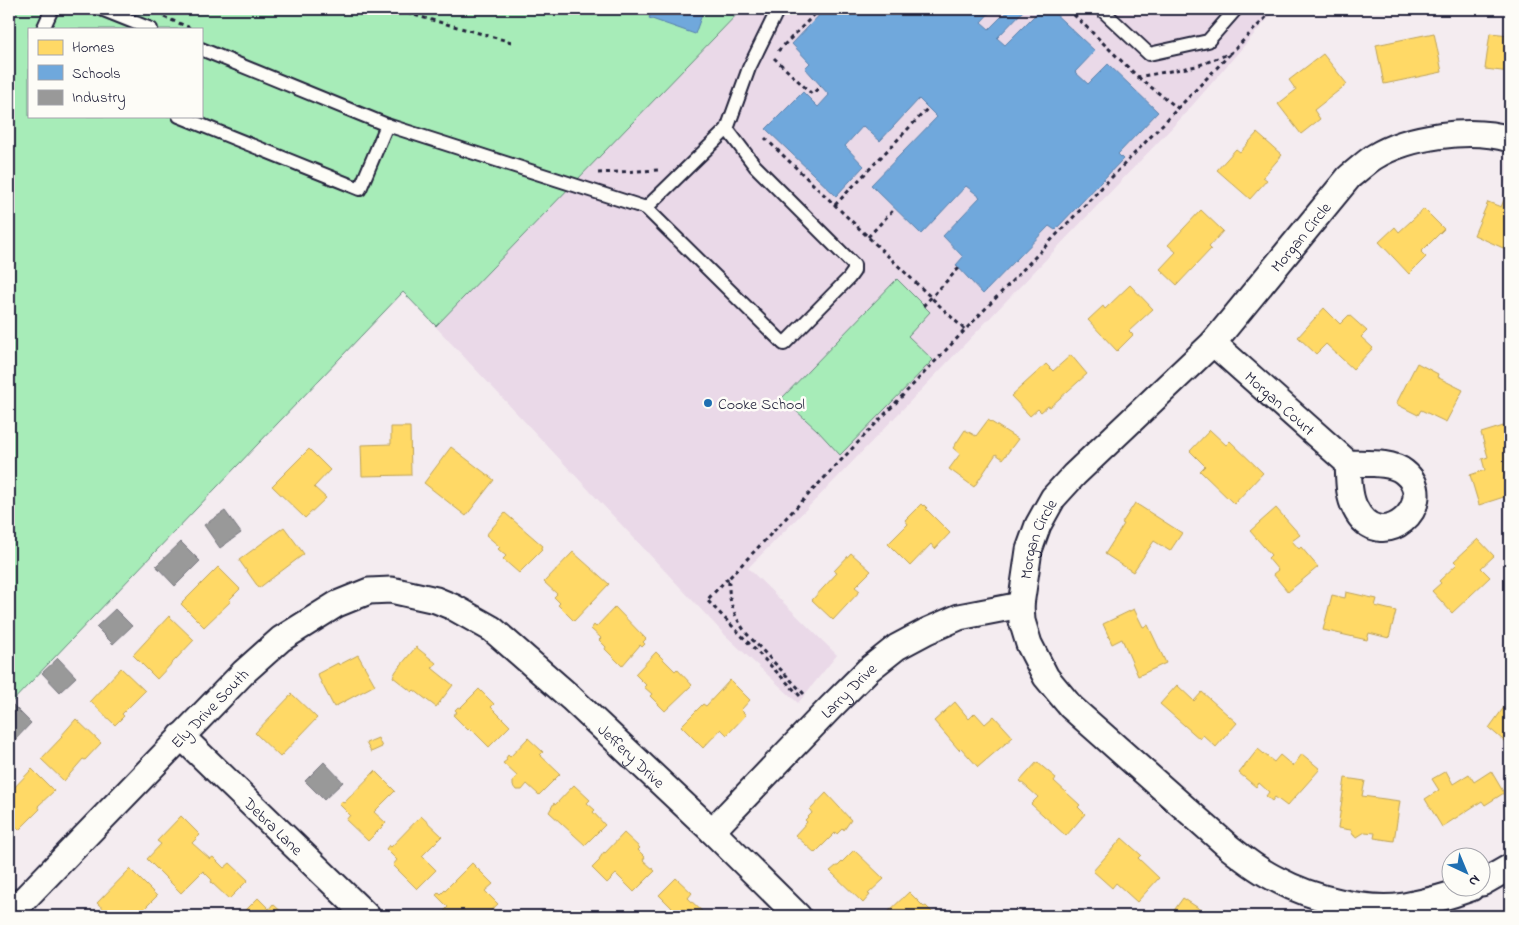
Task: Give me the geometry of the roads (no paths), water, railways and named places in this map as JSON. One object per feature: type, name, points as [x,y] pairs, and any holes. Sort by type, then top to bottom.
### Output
[{"type":"street","name":"Morgan Circle","points":[[1442,897],[1403,906],[1374,906],[1340,902],[1278,881],[1258,869],[1230,848],[1071,707],[1046,677],[1028,644],[1020,605],[1029,550],[1038,525],[1053,498],[1074,475],[1213,343],[1350,177],[1374,158],[1400,145],[1437,136],[1490,134],[1510,138]]},
{"type":"street","name":"Morgan Court","points":[[1213,343],[1348,463]]},
{"type":"street","name":"Ely Drive South","points":[[9,915],[244,672],[281,639],[337,604],[369,591],[391,590],[436,600],[453,607]]},
{"type":"street","name":"Larry Drive","points":[[712,831],[868,670],[897,647],[959,617],[1020,605]]},
{"type":"street","name":"Jeffery Drive","points":[[453,607],[492,629],[571,698],[712,831],[798,916]]},
{"type":"street","name":"Debra Lane","points":[[181,736],[367,916]]},
{"type":"street","points":[[1492,877],[1510,867]]},
{"type":"lane","points":[[43,28],[52,9]]},
{"type":"lane","points":[[101,9],[148,28]]},
{"type":"lane","points":[[646,208],[726,129],[749,68],[778,9]]},
{"type":"lane","points":[[1101,9],[1149,54],[1208,41],[1234,10]]},
{"type":"lane","points":[[202,49],[387,125],[646,208],[784,344],[849,278],[854,271],[854,265],[755,166],[726,129]]},
{"type":"lane","points":[[184,118],[360,189],[387,125]]},
{"type":"place","name":"Cooke School","points":[[708,403]]}]
